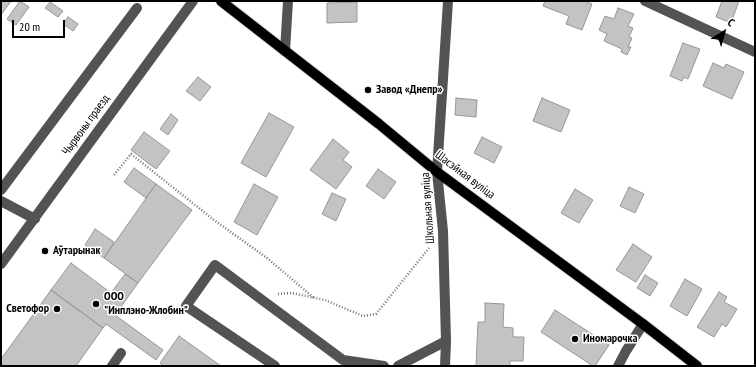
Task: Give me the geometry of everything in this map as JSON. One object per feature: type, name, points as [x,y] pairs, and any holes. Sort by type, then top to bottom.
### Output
[{"type":"main road","name":"Шасэйная вуліца","points":[[221,1],[379,124],[437,172],[643,324],[697,366]]},
{"type":"street","name":"Чырвоны праезд","points":[[1,264],[193,1]]},
{"type":"street","points":[[285,50],[288,1]]},
{"type":"street","name":"Школьная вуліца","points":[[445,366],[446,341],[443,231],[437,172],[448,1]]},
{"type":"street","points":[[645,1],[755,52]]},
{"type":"street","points":[[1,190],[137,8]]},
{"type":"street","points":[[1,201],[35,219]]},
{"type":"street","points":[[275,366],[186,306],[215,265],[343,360],[384,366]]},
{"type":"street","points":[[618,366],[643,324]]},
{"type":"street","points":[[398,366],[446,341]]},
{"type":"street","points":[[112,366],[121,353]]},
{"type":"path","points":[[114,175],[131,154],[214,220],[267,258],[314,298]]},
{"type":"path","points":[[256,295],[292,293],[325,300],[363,316],[376,314],[443,231]]},
{"type":"building","points":[[1,1],[11,1],[1,15]]},
{"type":"building","points":[[20,1],[29,7],[16,25],[7,19]]},
{"type":"building","points":[[545,1],[584,1],[592,4],[582,30],[566,24],[569,16],[543,6]]},
{"type":"building","points":[[722,1],[739,1],[731,23],[716,17]]},
{"type":"building","points":[[50,2],[63,11],[58,17],[45,8]]},
{"type":"building","points":[[357,2],[357,22],[327,23],[327,3]]},
{"type":"building","points":[[618,8],[634,14],[628,26],[633,28],[629,37],[632,38],[628,47],[631,47],[627,55],[621,52],[622,49],[604,41],[607,34],[599,30],[605,16],[614,19]]},
{"type":"building","points":[[68,17],[78,24],[73,31],[63,24]]},
{"type":"building","points":[[683,43],[700,49],[688,79],[684,77],[682,81],[670,76]]},
{"type":"building","points":[[713,63],[724,68],[726,64],[744,72],[732,99],[703,86]]},
{"type":"building","points":[[198,77],[211,87],[200,101],[186,91]]},
{"type":"building","points":[[456,98],[477,100],[476,117],[455,115]]},
{"type":"building","points":[[542,98],[570,110],[561,132],[533,121]]},
{"type":"building","points":[[269,113],[294,127],[266,177],[241,163]]},
{"type":"building","points":[[171,114],[178,120],[168,135],[160,129]]},
{"type":"building","points":[[144,132],[170,151],[156,169],[131,150]]},
{"type":"building","points":[[482,137],[502,147],[494,163],[474,153]]},
{"type":"building","points":[[333,139],[349,152],[343,160],[352,167],[336,189],[310,170]]},
{"type":"building","points":[[134,168],[156,184],[146,198],[124,182]]},
{"type":"building","points":[[378,169],[396,182],[384,199],[366,186]]},
{"type":"building","points":[[156,184],[192,210],[138,283],[104,258]]},
{"type":"building","points":[[254,184],[278,197],[257,235],[234,222]]},
{"type":"building","points":[[629,187],[644,194],[635,213],[620,206]]},
{"type":"building","points":[[575,189],[593,200],[579,223],[561,213]]},
{"type":"building","points":[[332,193],[346,199],[336,221],[322,214]]},
{"type":"building","points":[[95,229],[114,242],[104,258],[85,245]]},
{"type":"building","points":[[633,244],[652,257],[636,282],[616,270]]},
{"type":"building","name":"ООО \"Инплэно-Жлобин\"","points":[[71,263],[111,293],[125,274],[138,283],[115,315],[163,350],[156,360],[106,324],[103,328],[51,290]]},
{"type":"building","points":[[645,275],[658,283],[650,296],[637,288]]},
{"type":"building","points":[[685,279],[702,289],[687,316],[670,306]]},
{"type":"building","name":"Светофор","points":[[51,290],[103,328],[76,366],[1,366],[1,359]]},
{"type":"building","points":[[719,292],[727,297],[724,302],[737,309],[726,327],[722,324],[714,337],[697,327]]},
{"type":"building","points":[[485,303],[504,304],[503,327],[513,328],[513,337],[524,337],[523,361],[510,361],[510,366],[476,366],[478,322],[485,322]]},
{"type":"building","name":"Иномарочка","points":[[555,310],[609,345],[595,366],[541,332]]},
{"type":"building","points":[[179,336],[221,366],[164,366],[160,363]]},
{"type":"place","name":"Завод «Днепр»","points":[[368,90]]},
{"type":"place","name":"Аўтарынак","points":[[45,251]]},
{"type":"place","name":"ООО \"Инплэно-Жлобин\"","points":[[96,304]]},
{"type":"place","name":"Светофор","points":[[57,309]]},
{"type":"place","name":"Иномарочка","points":[[575,339]]}]
